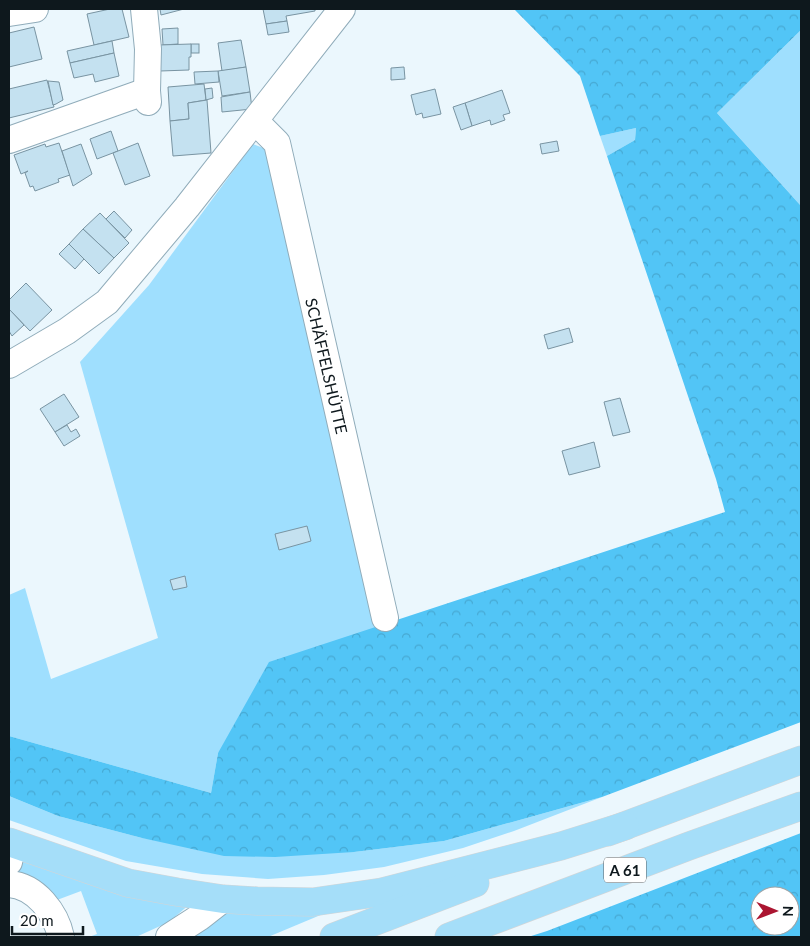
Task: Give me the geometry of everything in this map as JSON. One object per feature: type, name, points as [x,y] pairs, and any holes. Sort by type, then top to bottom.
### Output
[{"type":"highway","name":"A 61","points":[[334,937],[801,760]]},
{"type":"highway","name":"A 61","points":[[449,937],[689,846],[801,806]]},
{"type":"highway","points":[[10,849],[128,883],[177,892],[223,899],[313,902],[382,892],[561,846],[625,826]]},
{"type":"street","points":[[9,13],[35,9]]},
{"type":"street","points":[[9,140],[147,97],[148,49],[144,9]]},
{"type":"street","points":[[9,365],[67,331],[107,302],[187,207],[342,9]]},
{"type":"street","name":"SCHÄFFELSHÜTTE","points":[[255,121],[277,143],[385,618]]},
{"type":"street","points":[[9,884],[26,889],[42,900],[56,920],[61,937]]},
{"type":"street","points":[[169,937],[223,899]]},
{"type":"shaded area","points":[[801,30],[801,206],[717,113]]},
{"type":"shaded area","points":[[636,128],[635,140],[607,156],[600,136]]},
{"type":"shaded area","points":[[253,144],[274,152],[385,623],[218,753],[211,793],[9,736],[9,595],[25,588],[51,679],[158,638],[80,362],[149,285]]},
{"type":"shaded area","points":[[9,796],[58,816],[142,838],[354,852],[444,841],[602,797],[514,831],[463,848],[384,867],[324,875],[268,879],[202,874],[126,861],[9,820]]},
{"type":"shaded area","points":[[19,858],[191,903],[169,922],[136,937],[89,937],[97,934],[81,891],[57,900],[18,875]]},
{"type":"shaded area","points":[[354,901],[268,937],[189,937],[230,910]]},
{"type":"green space","points":[[514,9],[801,9],[801,30],[717,113],[801,206],[801,722],[602,797],[444,841],[354,852],[275,857],[224,856],[142,838],[58,816],[9,796],[9,736],[211,793],[218,753],[269,662],[725,512],[716,479],[607,156],[635,140],[636,128],[600,136],[580,76]]},
{"type":"green space","points":[[801,833],[801,937],[528,937],[547,931]]},
{"type":"building","points":[[110,9],[122,9],[129,37],[94,45],[87,14]]},
{"type":"building","points":[[160,9],[184,9],[161,15]]},
{"type":"building","points":[[263,9],[315,9],[315,11],[286,16],[287,21],[266,24]]},
{"type":"building","points":[[287,21],[289,32],[268,35],[266,24]]},
{"type":"building","points":[[34,27],[42,59],[9,67],[9,33]]},
{"type":"building","points":[[178,28],[178,44],[163,45],[162,29]]},
{"type":"building","points":[[241,40],[246,67],[222,71],[218,43]]},
{"type":"building","points":[[112,41],[114,53],[70,63],[67,51]]},
{"type":"building","points":[[191,44],[199,44],[199,53],[191,53]]},
{"type":"building","points":[[191,44],[189,70],[160,71],[159,45]]},
{"type":"building","points":[[114,53],[119,76],[95,82],[93,74],[74,78],[70,63]]},
{"type":"building","points":[[246,67],[250,92],[222,96],[218,71]]},
{"type":"building","points":[[404,67],[405,79],[391,80],[391,68]]},
{"type":"building","points":[[218,71],[219,82],[195,84],[194,72]]},
{"type":"building","points":[[47,80],[54,107],[9,118],[9,89]]},
{"type":"building","points":[[48,81],[59,82],[63,100],[53,105]]},
{"type":"building","points":[[204,84],[206,100],[188,103],[189,119],[170,121],[168,87]]},
{"type":"building","points":[[212,88],[213,98],[206,100],[205,89]]},
{"type":"building","points":[[435,89],[441,114],[423,118],[422,113],[416,115],[411,95]]},
{"type":"building","points":[[502,90],[510,113],[503,115],[505,120],[491,125],[490,120],[472,126],[465,103]]},
{"type":"building","points":[[250,92],[252,109],[222,112],[221,97]]},
{"type":"building","points":[[207,100],[211,153],[173,156],[170,121],[189,119],[188,103]]},
{"type":"building","points":[[465,103],[472,126],[461,130],[453,107]]},
{"type":"building","points":[[111,131],[118,151],[97,159],[90,139]]},
{"type":"building","points":[[557,141],[559,151],[542,154],[540,144]]},
{"type":"building","points":[[59,143],[70,175],[58,179],[59,182],[35,191],[33,186],[30,187],[25,173],[28,171],[21,174],[14,155],[45,144],[46,147]]},
{"type":"building","points":[[138,143],[150,176],[125,185],[113,153]]},
{"type":"building","points":[[81,144],[92,174],[73,186],[62,151]]},
{"type":"building","points":[[114,211],[132,230],[125,238],[106,219]]},
{"type":"building","points":[[100,213],[129,243],[114,258],[83,229]]},
{"type":"building","points":[[83,229],[114,258],[99,274],[69,244]]},
{"type":"building","points":[[69,244],[84,259],[75,269],[59,254]]},
{"type":"building","points":[[26,283],[52,310],[30,331],[9,309],[9,300]]},
{"type":"building","points":[[9,309],[24,325],[12,336],[9,331]]},
{"type":"building","points":[[569,328],[573,342],[548,349],[544,335]]},
{"type":"building","points":[[64,394],[79,417],[55,432],[40,409]]},
{"type":"building","points":[[620,398],[630,432],[613,436],[604,402]]},
{"type":"building","points":[[67,425],[71,432],[76,429],[80,436],[64,446],[55,432]]},
{"type":"building","points":[[594,442],[600,467],[569,475],[562,451]]},
{"type":"building","points":[[307,526],[311,541],[279,550],[275,534]]},
{"type":"building","points":[[185,576],[187,587],[173,590],[170,580]]}]
